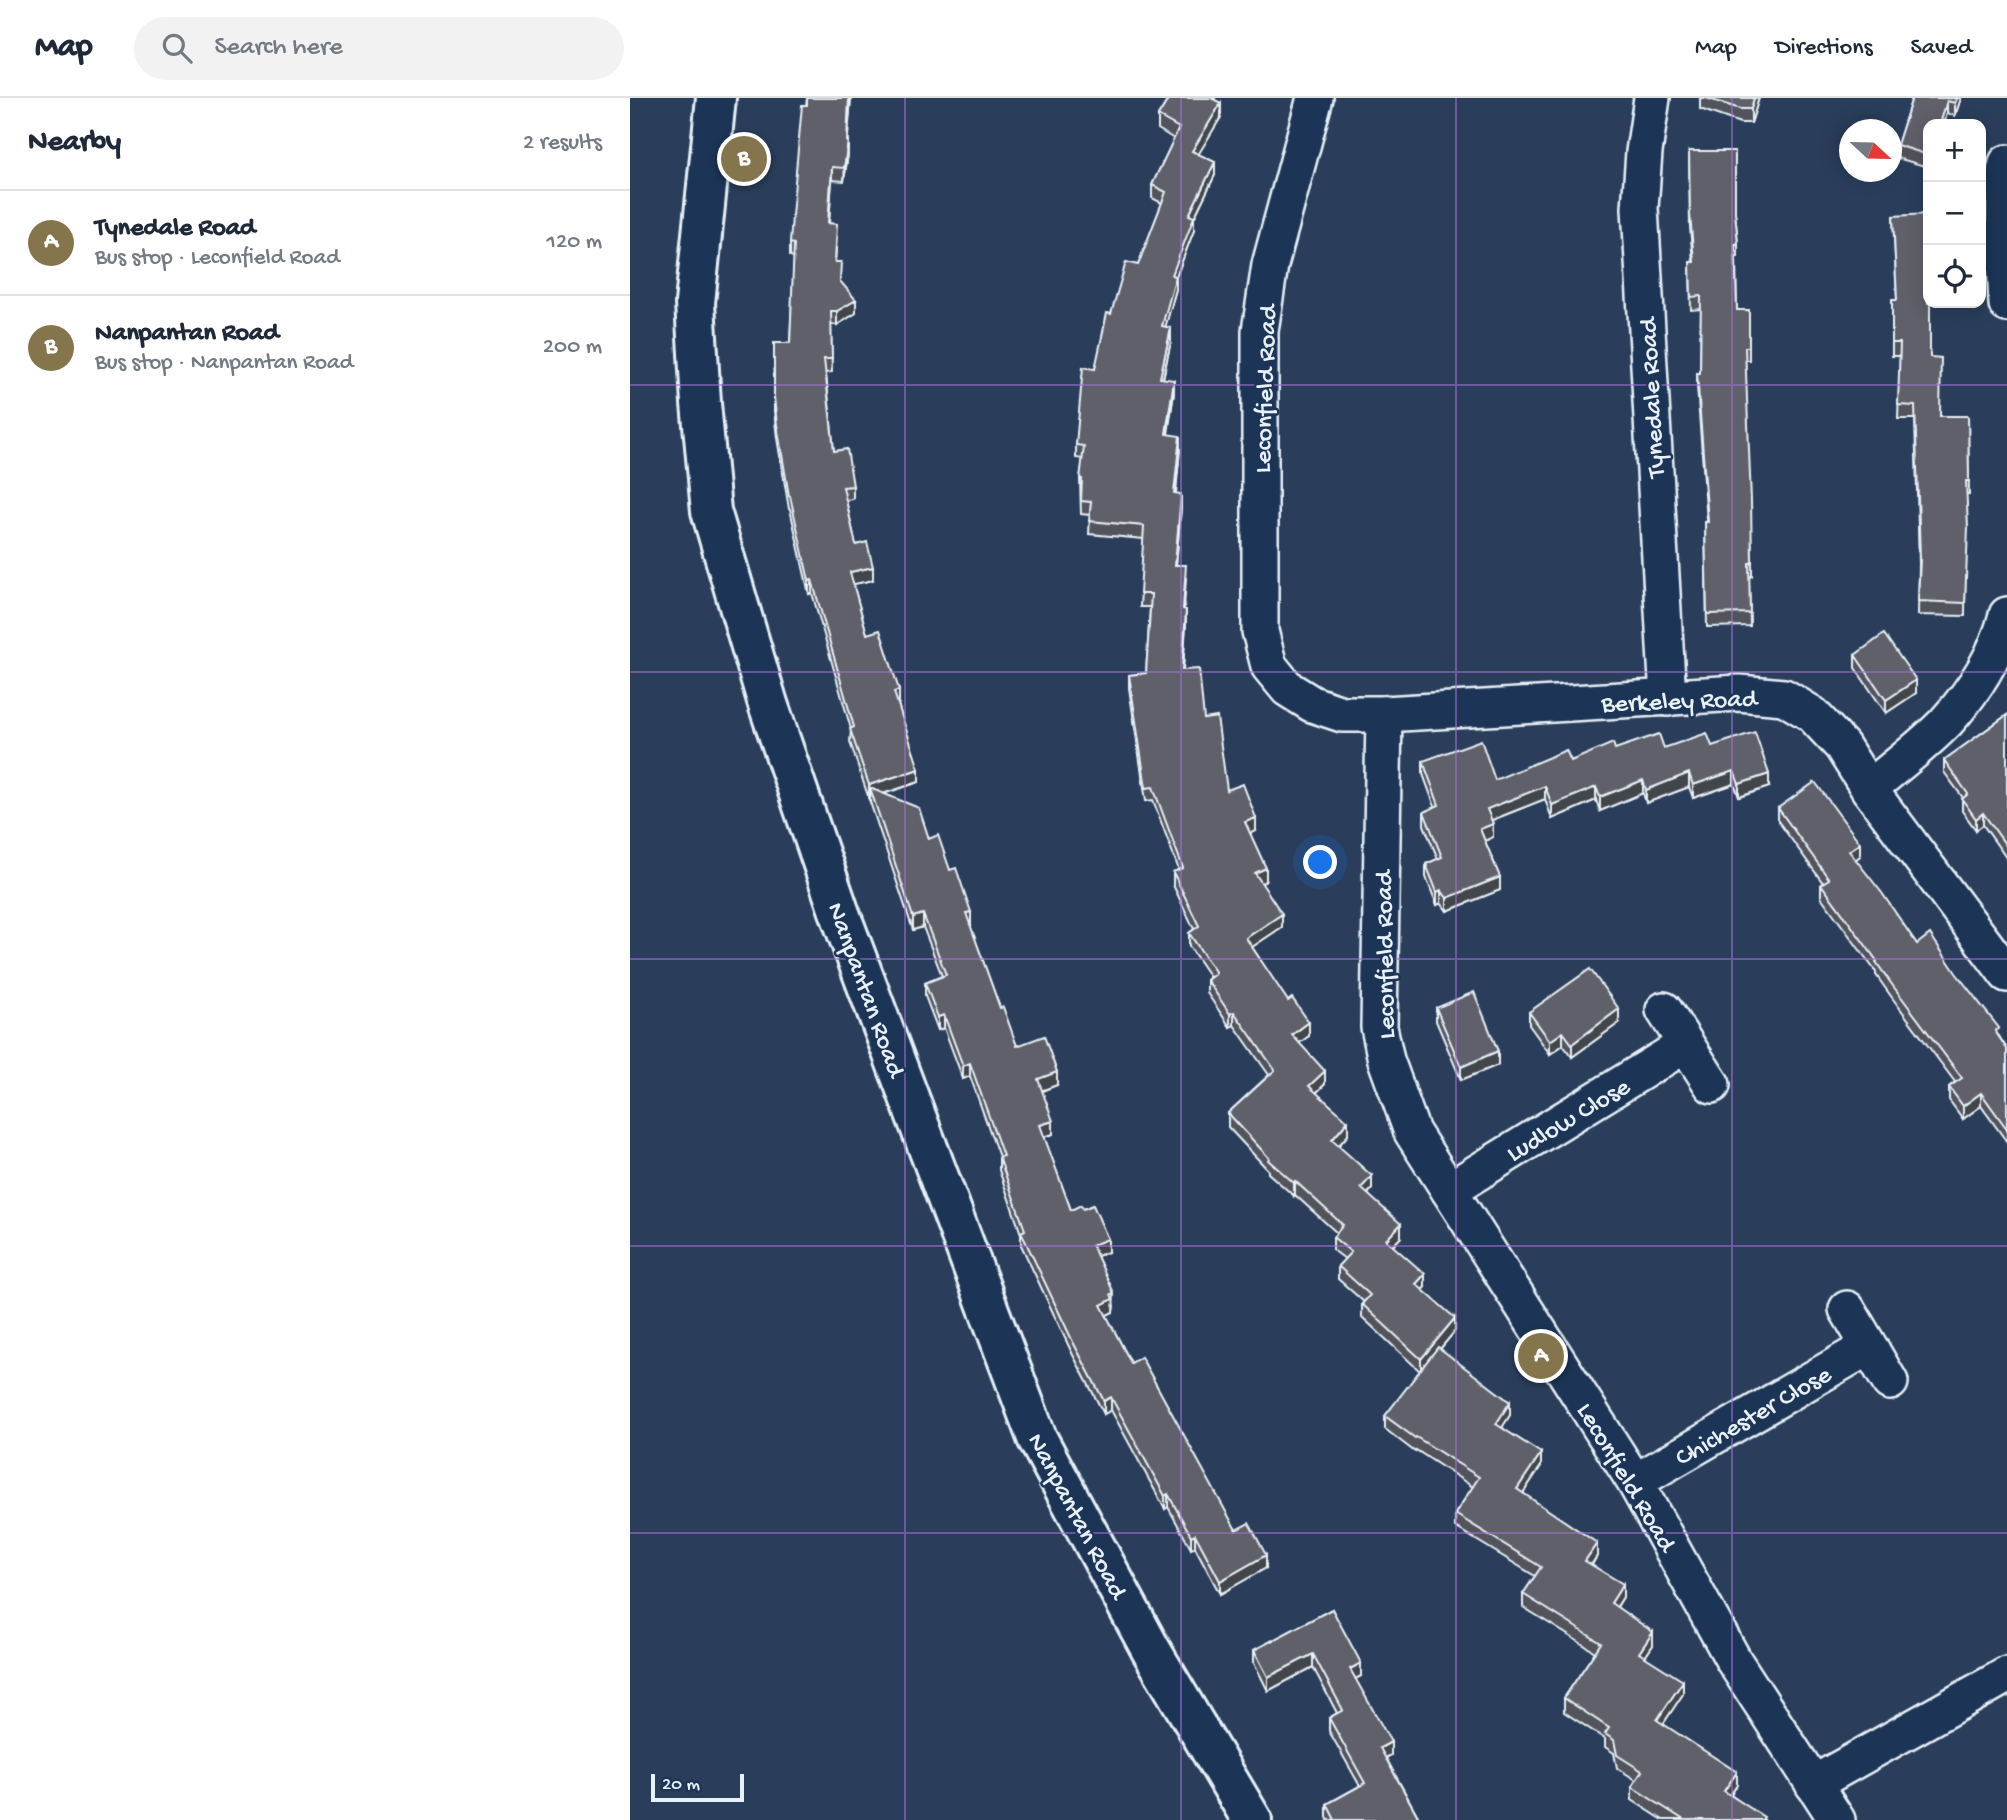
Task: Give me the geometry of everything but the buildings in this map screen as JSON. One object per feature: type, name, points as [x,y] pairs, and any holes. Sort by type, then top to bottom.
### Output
[{"type":"street","name":"Nanpantan Road","points":[[716,98],[695,303],[701,403],[711,511],[768,704],[843,924],[1037,1438],[1151,1650],[1252,1820]]},
{"type":"street","name":"Leconfield Road","points":[[1315,98],[1270,265],[1260,331],[1260,631],[1269,666],[1288,689],[1312,704],[1342,714],[1384,714],[1379,1027],[1386,1060],[1412,1132],[1635,1482],[1734,1661],[1837,1820]]},
{"type":"street","name":"Tynedale Road","points":[[1652,98],[1640,208],[1668,698]]},
{"type":"street","points":[[2007,163],[2007,304]]},
{"type":"street","points":[[1869,789],[1945,722],[1978,681],[2003,631],[2007,615]]},
{"type":"street","name":"Berkeley Road","points":[[1384,714],[1739,693],[1784,697],[1812,714],[1842,746],[1869,789],[2007,974]]},
{"type":"street","points":[[1664,1010],[1712,1086]]},
{"type":"street","name":"Ludlow Close","points":[[1449,1190],[1685,1045]]},
{"type":"street","points":[[1847,1309],[1890,1382]]},
{"type":"street","name":"Chichester Close","points":[[1635,1482],[1868,1347]]},
{"type":"street","points":[[1813,1784],[2007,1675]]},
{"type":"place","name":"Nanpantan Road","points":[[744,159]]},
{"type":"place","name":"Tynedale Road","points":[[1541,1356]]}]
